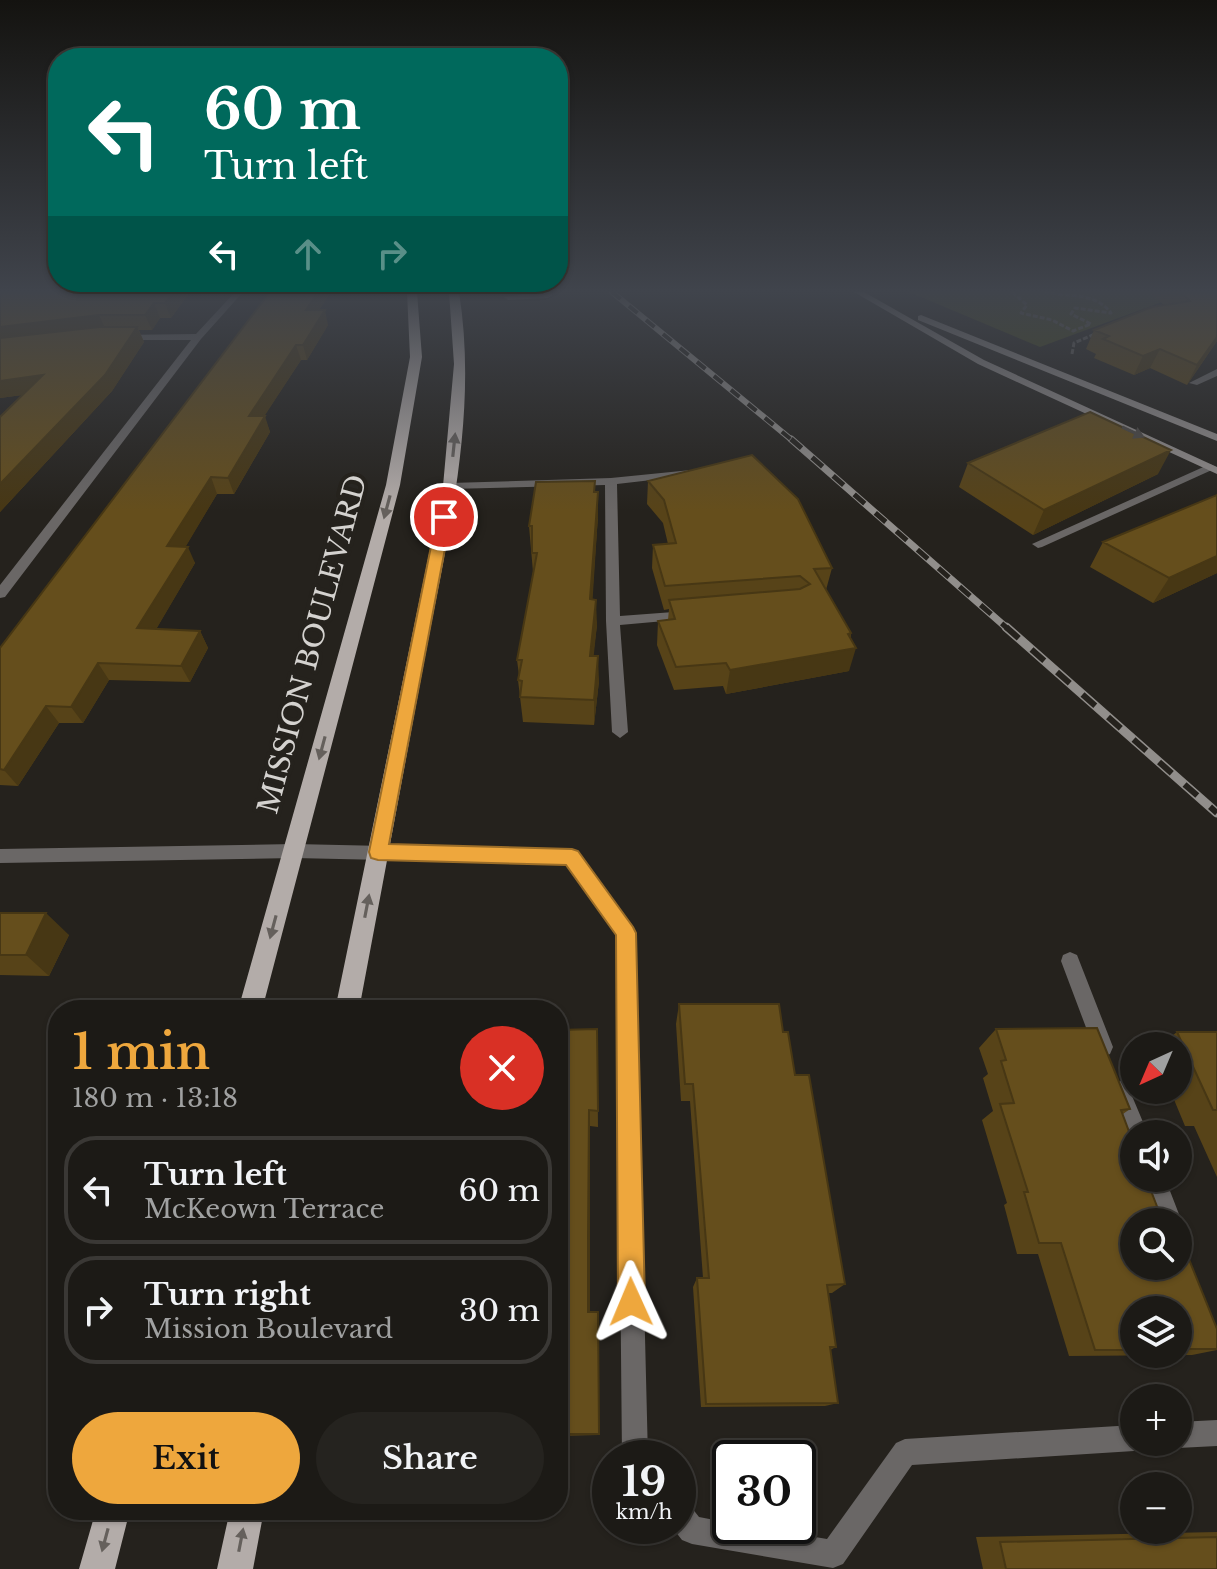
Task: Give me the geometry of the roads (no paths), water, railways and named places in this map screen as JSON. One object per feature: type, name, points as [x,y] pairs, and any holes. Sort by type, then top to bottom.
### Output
[{"type":"main road","name":"MISSION BOULEVARD","points":[[253,1000],[393,485],[415,365]]},
{"type":"main road","points":[[349,1000],[450,486],[459,365]]},
{"type":"main road","points":[[988,365],[1214,469]]},
{"type":"main road","points":[[1037,365],[1217,438]]},
{"type":"main road","points":[[97,1569],[110,1520]]},
{"type":"main road","points":[[235,1569],[245,1520]]},
{"type":"street","points":[[0,594],[176,365]]},
{"type":"street","points":[[1194,383],[1217,372]]},
{"type":"street","points":[[1038,544],[1214,469]]},
{"type":"street","points":[[450,486],[611,481],[702,472]]},
{"type":"street","points":[[611,481],[613,621],[620,732]]},
{"type":"street","points":[[613,621],[704,614]]},
{"type":"street","points":[[0,856],[294,851],[572,857],[626,933],[635,1440]]},
{"type":"street","points":[[1070,961],[1132,1120]]},
{"type":"street","points":[[1192,1434],[1217,1433]]},
{"type":"street","points":[[696,1531],[833,1554],[905,1452],[1120,1439]]},
{"type":"railway","points":[[701,365],[793,441]]},
{"type":"railway","points":[[791,439],[1008,629]]},
{"type":"railway","points":[[1006,627],[1217,813]]}]
